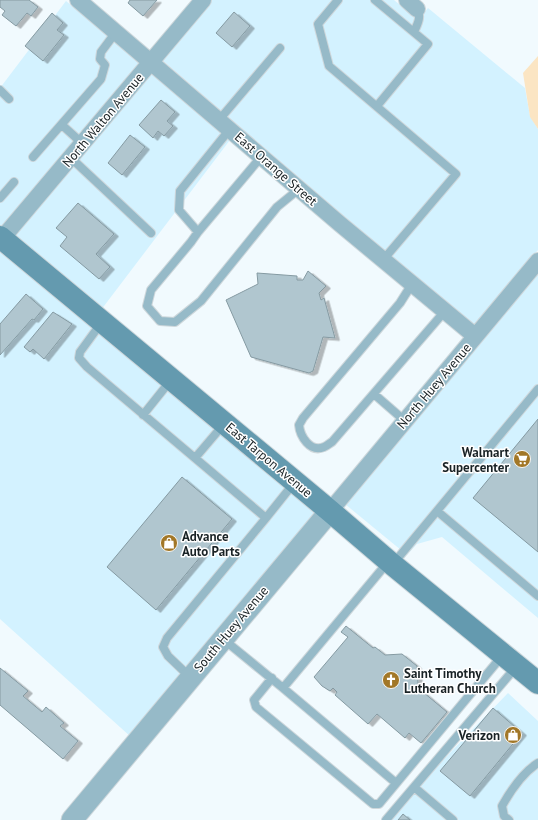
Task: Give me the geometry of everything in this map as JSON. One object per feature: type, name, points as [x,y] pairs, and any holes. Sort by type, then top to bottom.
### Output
[{"type":"main road","name":"East Tarpon Avenue","points":[[1,239],[330,510],[390,563],[538,683]]},
{"type":"street","name":"East Orange Street","points":[[78,0],[299,189],[475,336]]},
{"type":"street","name":"North Walton Avenue","points":[[1,239],[83,144],[202,0]]},
{"type":"street","name":"North Huey Avenue","points":[[330,510],[538,261]]},
{"type":"street","name":"South Huey Avenue","points":[[72,820],[330,510]]},
{"type":"lane","points":[[338,0],[318,24],[329,66],[456,174],[383,260]]},
{"type":"lane","points":[[375,0],[428,44],[377,106]]},
{"type":"lane","points":[[412,5],[420,13],[414,32]]},
{"type":"lane","points":[[33,157],[101,79],[105,65],[100,59],[101,52],[116,32]]},
{"type":"lane","points":[[198,232],[179,210],[180,191],[224,125],[280,48]]},
{"type":"lane","points":[[0,90],[9,99]]},
{"type":"lane","points":[[62,125],[83,144]]},
{"type":"lane","points":[[261,156],[151,290],[148,306],[160,321],[175,322],[201,301],[277,207],[299,189]]},
{"type":"lane","points":[[71,158],[151,233]]},
{"type":"lane","points":[[0,198],[14,182]]},
{"type":"lane","points":[[412,284],[400,303],[299,425],[303,438],[310,446],[317,448],[324,447],[332,442],[445,311]]},
{"type":"lane","points":[[102,322],[80,352],[79,358],[87,367],[143,415],[266,518]]},
{"type":"lane","points":[[143,415],[172,379]]},
{"type":"lane","points":[[283,688],[390,563],[437,511],[538,389]]},
{"type":"lane","points":[[374,394],[405,421]]},
{"type":"lane","points":[[195,458],[225,423]]},
{"type":"lane","points":[[190,677],[168,656],[163,647],[167,638],[295,482]]},
{"type":"lane","points":[[437,511],[538,596]]},
{"type":"lane","points":[[223,639],[272,678],[396,783]]},
{"type":"lane","points":[[272,678],[254,700],[256,707],[373,804],[379,804],[396,783],[510,661]]},
{"type":"lane","points":[[386,820],[414,787],[510,661]]},
{"type":"lane","points":[[509,820],[504,816],[502,806],[510,792],[529,769],[538,763]]},
{"type":"lane","points":[[414,787],[453,820]]},
{"type":"shaded area","points":[[212,0],[394,0],[418,20],[428,8],[525,88],[530,116],[538,129],[538,250],[474,325],[162,60]]},
{"type":"shaded area","points":[[66,1],[140,63],[2,228],[0,226],[0,88]]},
{"type":"shaded area","points":[[538,56],[538,129],[530,117],[523,73]]},
{"type":"shaded area","points":[[151,73],[230,140],[101,310],[13,237]]},
{"type":"shaded area","points":[[2,250],[314,508],[312,521],[131,737],[0,619],[0,252]]},
{"type":"shaded area","points":[[538,272],[538,618],[442,537],[417,544],[407,555],[345,504]]},
{"type":"shaded area","points":[[508,693],[538,721],[538,820],[385,820]]},
{"type":"building","points":[[0,0],[29,0],[38,7],[31,16],[27,13],[16,26],[2,15],[5,11],[0,7]]},
{"type":"building","points":[[130,0],[157,0],[143,16],[128,3]]},
{"type":"building","points":[[234,12],[250,26],[232,47],[216,33]]},
{"type":"building","points":[[52,13],[63,23],[57,30],[64,35],[43,61],[25,46]]},
{"type":"building","points":[[161,100],[175,112],[167,121],[173,126],[164,136],[158,131],[153,138],[139,125]]},
{"type":"building","points":[[130,135],[145,147],[122,175],[108,163]]},
{"type":"building","points":[[78,203],[114,234],[96,254],[110,267],[99,279],[60,246],[67,237],[56,228]]},
{"type":"building","points":[[308,271],[326,286],[319,293],[321,300],[324,298],[335,338],[323,337],[313,371],[309,373],[251,357],[226,300],[258,284],[257,273],[297,276],[297,280],[303,280]]},
{"type":"building","points":[[26,294],[43,309],[34,320],[32,319],[0,355],[0,324]]},
{"type":"building","points":[[53,312],[72,324],[44,359],[33,349],[30,352],[24,347]]},
{"type":"building","name":"Walmart Supercenter","points":[[538,419],[538,552],[473,498]]},
{"type":"building","name":"Advance Auto Parts","points":[[182,477],[232,519],[156,610],[107,567]]},
{"type":"building","name":"Saint Timothy Lutheran Church","points":[[346,626],[373,648],[375,647],[385,655],[402,654],[417,666],[417,687],[447,712],[421,743],[409,733],[405,738],[377,714],[368,724],[335,695],[337,692],[333,688],[330,691],[322,686],[314,677],[348,637],[341,632]]},
{"type":"building","points":[[0,668],[28,691],[23,696],[42,712],[46,707],[64,723],[60,726],[78,741],[63,759],[0,705]]},
{"type":"building","points":[[493,708],[522,733],[470,796],[440,771]]},
{"type":"building","points":[[403,814],[410,820],[398,820]]},
{"type":"place","name":"Walmart Supercenter","points":[[522,459]]},
{"type":"place","name":"Advance Auto Parts","points":[[169,543]]},
{"type":"place","name":"Saint Timothy Lutheran Church","points":[[391,680]]},
{"type":"place","name":"Verizon","points":[[513,735]]}]
